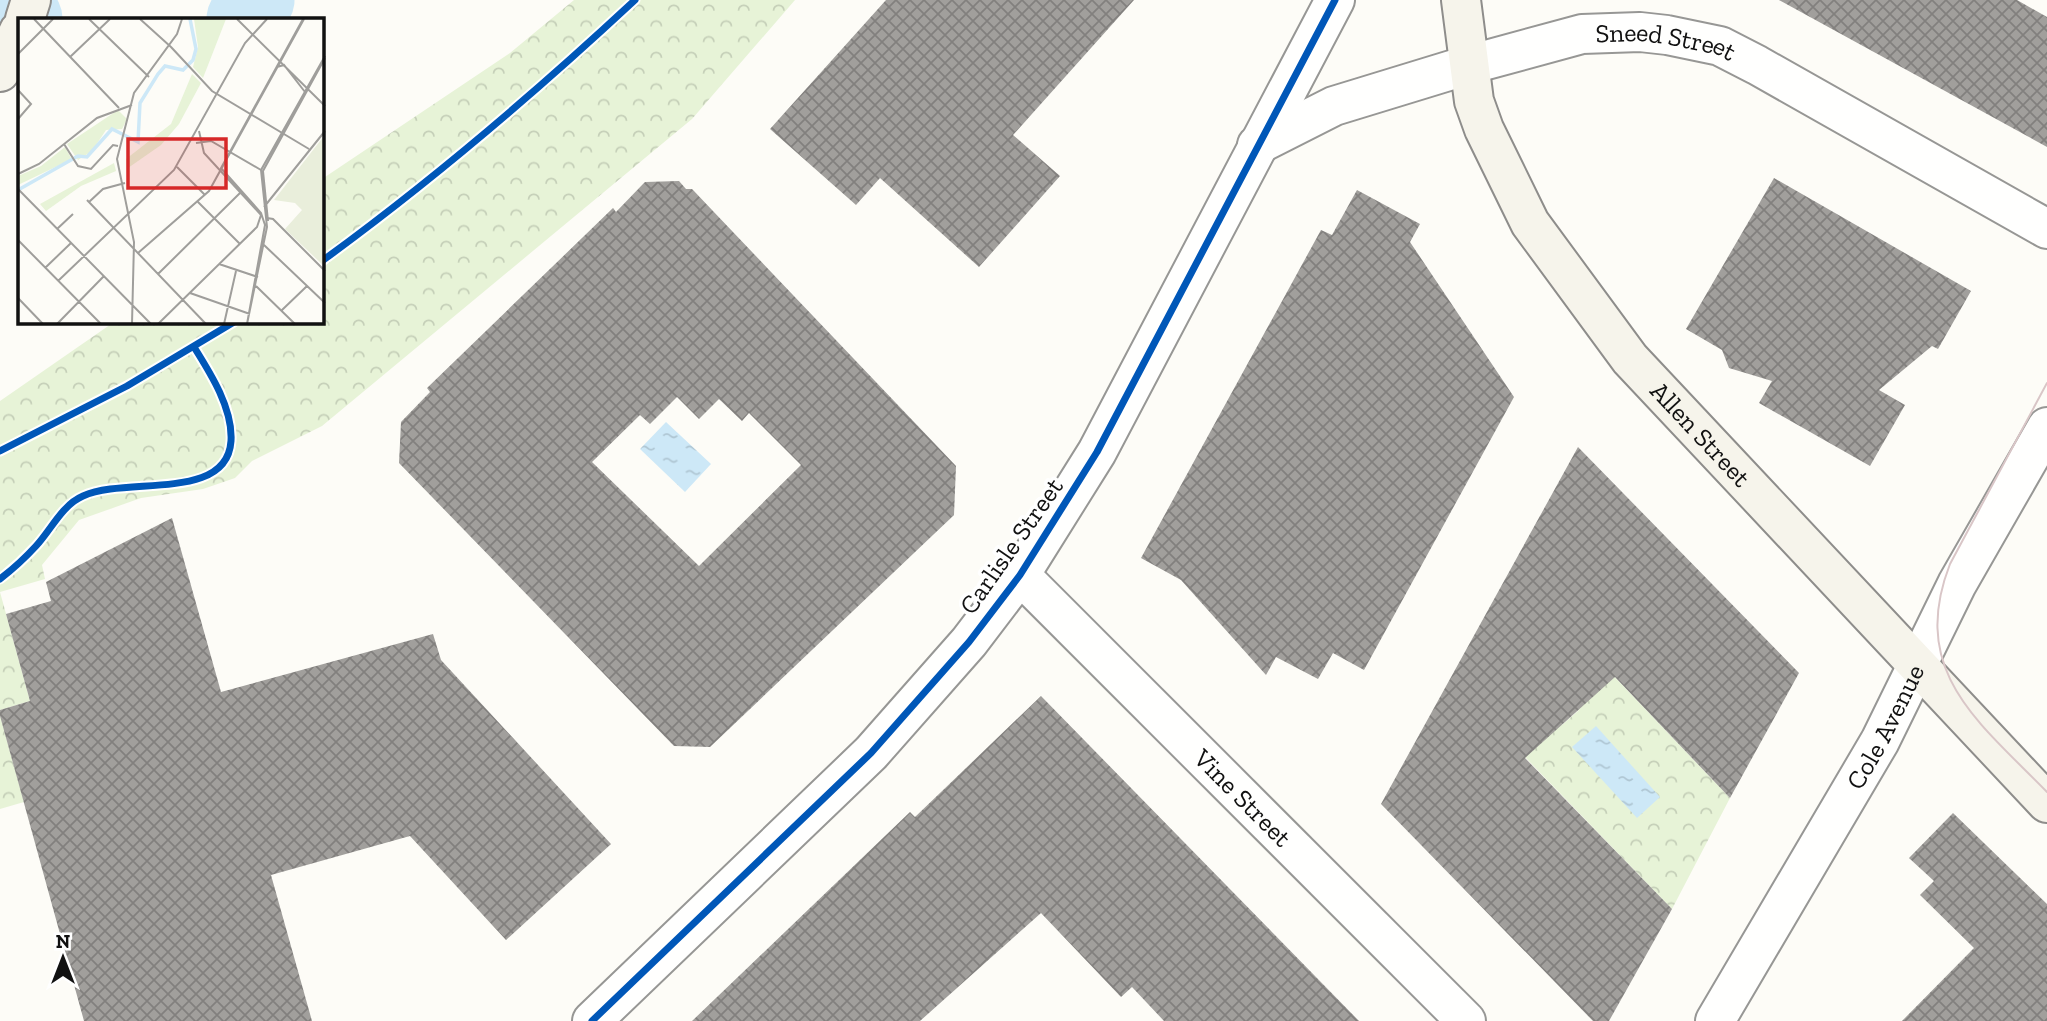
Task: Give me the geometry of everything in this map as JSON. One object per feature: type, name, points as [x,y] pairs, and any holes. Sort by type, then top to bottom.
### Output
[{"type":"street","points":[[25,18],[31,0]]},
{"type":"street","name":"Carlisle Street","points":[[592,1021],[871,753],[969,642],[1020,575],[1097,452],[1335,0]]},
{"type":"street","name":"Allen Street","points":[[1461,0],[1474,101],[1485,129],[1530,223],[1579,292],[1630,359],[2047,803]]},
{"type":"street","name":"Sneed Street","points":[[1258,145],[1334,106],[1468,65],[1582,34],[1640,32],[1720,46],[2047,229]]},
{"type":"street","points":[[0,72],[18,34]]},
{"type":"street","name":"Cole Avenue","points":[[1715,1021],[1880,741],[1957,584],[2047,427]]},
{"type":"street","name":"Vine Street","points":[[1020,575],[1466,1021]]},
{"type":"green space","points":[[574,0],[795,0],[692,119],[322,426],[252,461],[235,478],[203,489],[141,498],[79,520],[42,565],[45,579],[0,592],[0,401],[111,324],[324,324],[324,178],[510,53]]},
{"type":"green space","points":[[0,592],[30,701],[0,710]]},
{"type":"green space","points":[[1609,671],[1730,798],[1672,909],[1523,755],[1557,722],[1562,725],[1578,711]]},
{"type":"green space","points":[[0,716],[24,802],[0,809]]},
{"type":"water","points":[[666,422],[711,464],[685,492],[640,449]]},
{"type":"water","points":[[1596,726],[1660,797],[1637,818],[1572,747]]},
{"type":"building","points":[[886,0],[1134,0],[1013,135],[1060,176],[979,267],[880,178],[856,205],[770,129]]},
{"type":"building","points":[[1779,0],[2017,0],[2047,17],[2047,147]]},
{"type":"building","points":[[1774,178],[1971,291],[1938,349],[1932,346],[1879,390],[1905,405],[1870,466],[1759,403],[1772,381],[1729,368],[1722,350],[1686,329]]},
{"type":"building","points":[[679,181],[686,189],[692,189],[956,466],[954,515],[710,747],[674,746],[399,463],[401,422],[430,392],[427,388],[613,208],[616,212],[645,182]],"holes":[[[677,397],[699,419],[719,399],[742,421],[749,413],[801,465],[699,566],[592,462],[640,415],[650,424]]]},
{"type":"building","points":[[1357,190],[1420,224],[1410,242],[1514,397],[1364,670],[1333,653],[1318,679],[1276,657],[1266,675],[1181,580],[1141,558],[1321,230],[1332,235]]},
{"type":"building","points":[[1578,447],[1799,673],[1730,798],[1615,677],[1525,758],[1672,909],[1609,1021],[1593,1021],[1381,804]]},
{"type":"building","points":[[172,518],[221,692],[433,634],[441,660],[611,844],[506,940],[410,836],[271,875],[312,1021],[84,1021],[0,716],[0,710],[30,701],[6,614],[51,601],[46,582]]},
{"type":"building","points":[[1041,696],[1359,1021],[1164,1021],[1132,987],[1121,997],[1041,913],[920,1021],[692,1021],[910,812],[915,817]]},
{"type":"building","points":[[1953,813],[2047,904],[2047,1021],[1902,1021],[1974,948],[1920,895],[1934,881],[1909,858]]},
{"type":"waterway","points":[[3,0],[23,18]]},
{"type":"waterway","points":[[246,18],[256,0]]},
{"type":"tram line","points":[[2047,383],[1950,564],[1939,602],[1938,635],[1944,665],[1957,692],[1975,718],[2047,792]]},
{"type":"cycle path","points":[[324,259],[403,200],[482,135],[635,0]]},
{"type":"cycle path","points":[[592,1021],[871,753],[969,642],[1020,575],[1097,452],[1335,0]]},
{"type":"cycle path","points":[[0,451],[127,386],[231,324]]},
{"type":"cycle path","points":[[0,579],[36,546],[69,505],[83,496],[102,490],[194,480],[212,473],[225,460],[231,441],[225,404],[194,347]]}]
